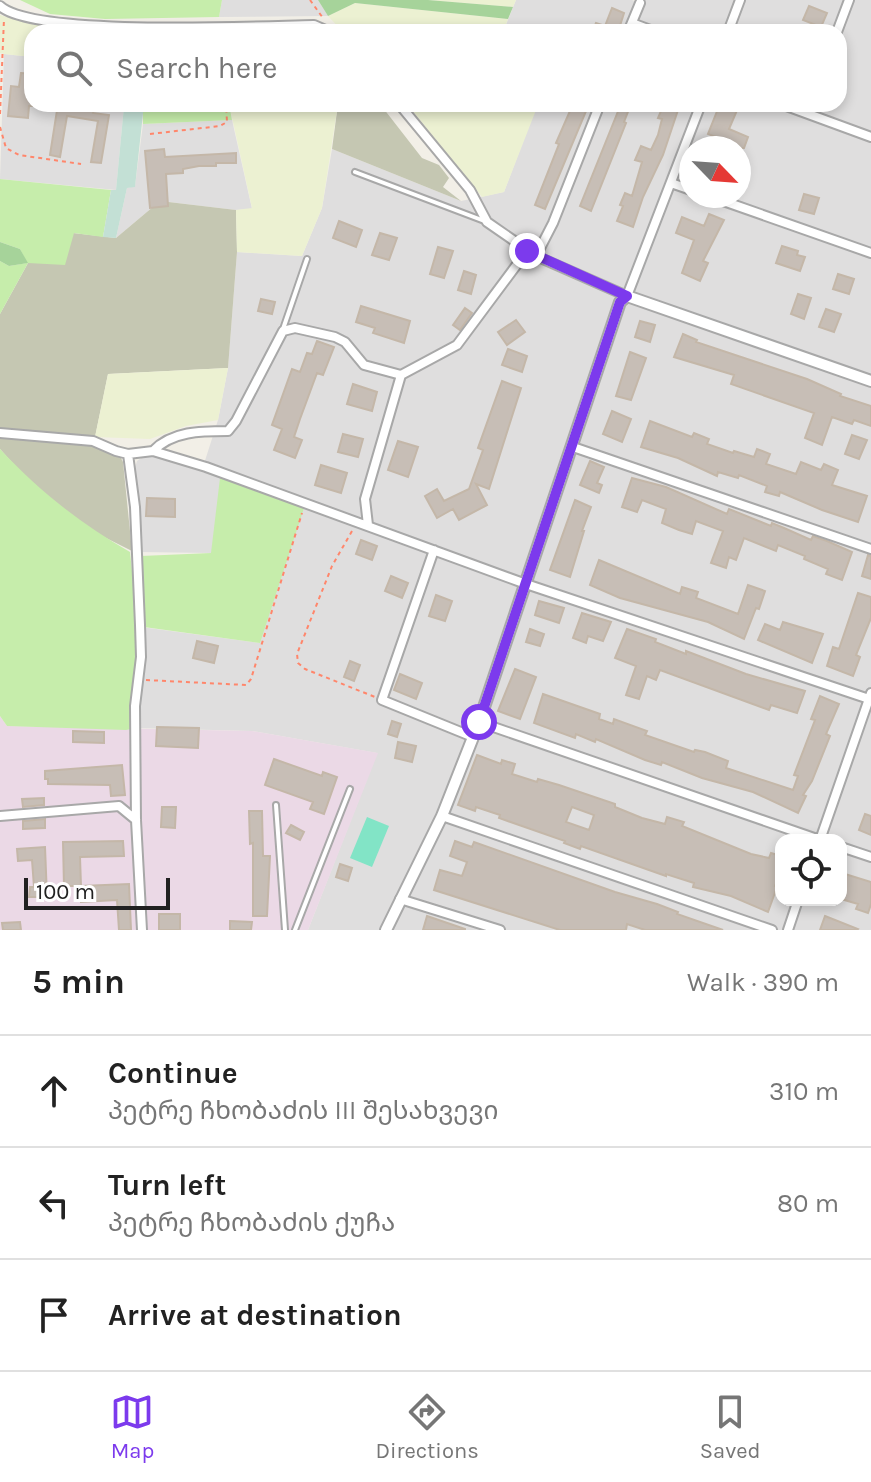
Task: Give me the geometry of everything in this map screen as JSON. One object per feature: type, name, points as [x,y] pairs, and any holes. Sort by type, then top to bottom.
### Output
[{"type":"street","points":[[731,24],[740,0]]},
{"type":"street","points":[[840,24],[849,0]]},
{"type":"street","points":[[631,24],[640,3]]},
{"type":"street","points":[[2,8],[24,18],[82,24]]},
{"type":"street","points":[[406,112],[470,190],[487,222],[531,253],[627,296],[871,381]]},
{"type":"street","points":[[153,451],[173,437],[200,431],[228,431],[283,331],[295,328],[335,337],[345,342],[364,365],[401,375],[457,345],[553,223],[597,112]]},
{"type":"street","points":[[386,930],[442,816],[479,722],[620,302],[627,296],[698,112]]},
{"type":"street","points":[[802,112],[871,137]]},
{"type":"street","points":[[671,183],[679,186]]},
{"type":"street","points":[[743,208],[871,253]]},
{"type":"street","points":[[368,525],[365,499],[401,375]]},
{"type":"street","points":[[0,433],[93,441],[128,454],[153,451],[368,525],[526,584],[870,696],[822,834]]},
{"type":"street","points":[[573,447],[871,549]]},
{"type":"street","points":[[128,454],[135,507],[141,641],[135,706],[136,820],[142,930]]},
{"type":"street","points":[[434,550],[382,700],[473,737]]},
{"type":"street","points":[[479,722],[803,834]]},
{"type":"street","points":[[0,816],[119,806],[136,820]]},
{"type":"street","points":[[442,816],[772,930]]},
{"type":"street","points":[[847,849],[871,857]]},
{"type":"street","points":[[400,899],[500,930]]},
{"type":"street","points":[[788,930],[796,906]]},
{"type":"lane","points":[[355,172],[487,222]]},
{"type":"lane","points":[[283,331],[307,259]]},
{"type":"lane","points":[[295,930],[350,789]]},
{"type":"lane","points":[[276,805],[285,930]]},
{"type":"path","points":[[310,0],[326,21]]},
{"type":"path","points":[[0,114],[2,8]]},
{"type":"path","points":[[150,134],[220,126],[227,122],[226,112]]},
{"type":"path","points":[[0,127],[6,148],[19,155],[81,164]]},
{"type":"path","points":[[138,679],[246,685],[251,679],[305,504]]},
{"type":"path","points":[[357,523],[332,566],[297,654],[298,663],[305,669],[382,700]]},
{"type":"shaded area","points":[[222,0],[318,0],[328,16],[219,17]]},
{"type":"shaded area","points":[[428,0],[516,0],[513,7]]},
{"type":"shaded area","points":[[516,0],[632,0],[639,3],[641,0],[871,0],[871,930],[308,930],[377,753],[252,731],[136,728],[141,627],[260,643],[211,553],[140,552],[141,506],[134,471],[137,461],[144,456],[155,456],[202,470],[218,420],[228,368],[237,252],[302,256],[322,208],[332,149],[461,201],[504,192],[534,112],[847,112],[847,24],[506,24]]},
{"type":"shaded area","points":[[355,3],[508,19],[506,24],[336,24],[328,16]]},
{"type":"shaded area","points":[[0,15],[30,24],[24,24],[24,56],[0,53]]},
{"type":"shaded area","points":[[4,54],[24,56],[24,112],[123,112],[116,190],[0,179]]},
{"type":"shaded area","points":[[123,112],[143,112],[135,187],[127,188],[116,238],[103,237],[111,190],[116,190]]},
{"type":"shaded area","points":[[231,112],[337,112],[322,208],[302,256],[237,252],[236,210],[252,208]]},
{"type":"shaded area","points":[[337,112],[386,112],[422,158],[439,165],[449,178],[443,187],[461,201],[332,149]]},
{"type":"shaded area","points":[[413,112],[535,112],[504,192],[482,197]]},
{"type":"shaded area","points":[[232,120],[252,209],[160,201],[116,238],[127,188],[135,186],[143,124]]},
{"type":"shaded area","points":[[160,201],[236,210],[237,252],[228,368],[108,374],[95,437],[120,456],[123,462],[132,551],[98,534],[61,507],[26,478],[0,449],[0,314],[28,263],[73,233],[116,238]]},
{"type":"shaded area","points":[[228,368],[218,420],[186,426],[150,439],[95,437],[108,374]]},
{"type":"shaded area","points":[[0,716],[7,726],[252,731],[378,753],[308,930],[0,930]]},
{"type":"green space","points":[[20,0],[222,0],[219,17],[105,19],[50,14]]},
{"type":"green space","points":[[318,0],[428,0],[513,7],[508,19],[355,3],[328,16]]},
{"type":"green space","points":[[143,112],[230,112],[232,120],[143,124]]},
{"type":"green space","points":[[0,179],[111,190],[103,237],[74,233],[65,265],[28,263],[0,314],[0,261],[9,266],[27,263],[20,249],[0,242]]},
{"type":"green space","points":[[0,242],[20,249],[28,263],[9,266],[0,261]]},
{"type":"green space","points":[[0,449],[61,506],[130,552],[141,657],[136,728],[7,726],[0,716]]},
{"type":"green space","points":[[220,478],[304,508],[260,643],[144,627],[141,556],[211,553]]},
{"type":"green space","points":[[367,817],[389,826],[372,867],[350,858]]},
{"type":"building","points":[[809,6],[827,13],[822,24],[803,20]]},
{"type":"building","points":[[612,8],[624,13],[621,24],[606,24]]},
{"type":"building","points":[[21,73],[24,73],[24,112],[28,112],[28,118],[8,116],[11,86],[19,87]]},
{"type":"building","points":[[57,112],[109,115],[101,163],[91,162],[98,121],[67,116],[60,157],[50,155]]},
{"type":"building","points":[[570,112],[586,112],[545,209],[535,205],[559,144],[556,143]]},
{"type":"building","points":[[618,112],[628,112],[591,211],[580,206]]},
{"type":"building","points":[[661,112],[677,112],[633,227],[617,221],[623,206],[620,205],[625,193],[632,196],[642,162],[635,160],[641,146],[651,150],[662,119],[658,118]]},
{"type":"building","points":[[717,112],[736,112],[729,129],[746,136],[708,134]]},
{"type":"building","points":[[164,149],[165,157],[236,153],[236,163],[216,163],[216,166],[199,166],[183,169],[183,173],[166,174],[168,206],[150,208],[145,151]]},
{"type":"building","points":[[804,194],[819,198],[814,214],[799,210]]},
{"type":"building","points":[[709,214],[724,220],[703,261],[708,263],[700,281],[682,273],[694,240],[676,233],[682,217],[704,226]]},
{"type":"building","points":[[339,221],[362,230],[356,247],[333,238]]},
{"type":"building","points":[[380,233],[397,238],[389,260],[372,255]]},
{"type":"building","points":[[782,246],[805,257],[800,271],[776,263]]},
{"type":"building","points":[[438,247],[453,251],[444,278],[430,274]]},
{"type":"building","points":[[464,271],[476,275],[471,294],[458,290]]},
{"type":"building","points":[[838,274],[854,279],[849,294],[833,289]]},
{"type":"building","points":[[798,294],[811,298],[804,319],[791,314]]},
{"type":"building","points":[[261,299],[275,302],[272,314],[258,311]]},
{"type":"building","points":[[361,306],[410,321],[404,343],[373,333],[375,328],[356,322]]},
{"type":"building","points":[[465,308],[472,313],[460,330],[453,325]]},
{"type":"building","points":[[826,309],[841,314],[834,332],[819,327]]},
{"type":"building","points":[[516,320],[525,332],[507,345],[498,332]]},
{"type":"building","points":[[640,321],[655,325],[650,342],[635,337]]},
{"type":"building","points":[[683,334],[696,342],[807,379],[840,396],[871,406],[871,426],[832,417],[822,445],[805,438],[814,413],[731,384],[734,375],[674,357]]},
{"type":"building","points":[[317,341],[334,347],[323,375],[317,373],[300,419],[294,437],[302,440],[295,458],[274,450],[282,429],[272,425],[292,369],[300,372],[307,353],[312,354]]},
{"type":"building","points":[[508,349],[527,356],[522,372],[502,365]]},
{"type":"building","points":[[630,352],[646,358],[631,400],[616,396]]},
{"type":"building","points":[[502,381],[521,388],[489,489],[476,484],[487,505],[459,520],[453,509],[437,518],[425,496],[437,489],[444,501],[469,489],[483,450],[478,448]]},
{"type":"building","points":[[353,384],[377,392],[372,411],[347,404]]},
{"type":"building","points":[[612,411],[631,419],[622,442],[603,434]]},
{"type":"building","points":[[650,421],[692,437],[694,433],[709,439],[707,444],[733,453],[754,457],[757,449],[770,454],[766,464],[796,474],[801,462],[821,470],[824,464],[838,470],[832,485],[867,496],[858,522],[780,492],[779,496],[765,492],[767,486],[739,475],[738,478],[718,472],[717,476],[678,458],[641,447]]},
{"type":"building","points":[[343,434],[363,439],[358,457],[338,452]]},
{"type":"building","points":[[852,435],[867,440],[859,459],[845,454]]},
{"type":"building","points":[[398,441],[418,447],[408,477],[388,470]]},
{"type":"building","points":[[590,461],[604,467],[597,483],[602,485],[599,493],[580,485]]},
{"type":"building","points":[[321,465],[347,473],[341,493],[315,485]]},
{"type":"building","points":[[632,478],[666,487],[727,514],[729,509],[852,552],[842,580],[826,574],[828,569],[804,559],[805,556],[778,545],[776,551],[744,538],[736,560],[729,557],[726,568],[711,563],[723,531],[696,521],[692,534],[679,530],[662,523],[666,509],[642,500],[637,512],[622,507]]},
{"type":"building","points":[[147,498],[175,499],[175,517],[146,516]]},
{"type":"building","points":[[575,500],[591,507],[570,577],[550,570]]},
{"type":"building","points":[[361,540],[377,546],[372,560],[356,554]]},
{"type":"building","points":[[868,555],[871,556],[871,579],[862,576]]},
{"type":"building","points":[[599,560],[680,594],[682,587],[698,592],[696,598],[738,614],[748,585],[765,591],[744,639],[708,622],[620,598],[590,585]]},
{"type":"building","points":[[391,576],[408,583],[402,598],[385,591]]},
{"type":"building","points":[[858,593],[871,597],[871,618],[856,655],[860,657],[853,676],[827,666],[833,647],[839,649]]},
{"type":"building","points":[[436,595],[452,601],[445,621],[429,616]]},
{"type":"building","points":[[539,601],[564,608],[559,623],[535,615]]},
{"type":"building","points":[[582,613],[611,622],[603,641],[588,636],[586,643],[573,638]]},
{"type":"building","points":[[783,622],[823,634],[812,663],[758,640],[765,624],[780,630]]},
{"type":"building","points":[[530,629],[544,634],[540,646],[526,642]]},
{"type":"building","points":[[627,629],[686,654],[686,651],[746,674],[805,691],[797,713],[771,705],[769,710],[660,670],[656,680],[647,676],[639,699],[626,695],[636,666],[615,658]]},
{"type":"building","points":[[197,641],[218,646],[214,663],[193,658]]},
{"type":"building","points":[[350,661],[360,665],[354,681],[344,677]]},
{"type":"building","points":[[515,669],[536,677],[520,719],[498,711]]},
{"type":"building","points":[[400,674],[422,683],[416,699],[394,690]]},
{"type":"building","points":[[543,694],[600,714],[599,719],[613,724],[614,719],[647,731],[645,735],[694,752],[705,752],[728,761],[726,768],[793,790],[798,776],[794,775],[815,720],[811,719],[820,696],[839,704],[826,734],[830,736],[798,813],[753,792],[702,778],[662,762],[661,765],[645,760],[596,739],[595,742],[576,734],[575,738],[534,723]]},
{"type":"building","points":[[392,721],[401,724],[397,737],[388,734]]},
{"type":"building","points":[[157,727],[199,728],[198,748],[156,746]]},
{"type":"building","points":[[73,731],[104,732],[104,743],[73,742]]},
{"type":"building","points":[[398,742],[416,746],[412,762],[395,758]]},
{"type":"building","points":[[477,755],[501,764],[502,760],[515,764],[512,774],[559,785],[615,804],[615,807],[642,818],[665,824],[667,817],[684,822],[682,826],[751,854],[769,858],[771,853],[775,854],[775,893],[768,912],[731,896],[693,887],[694,883],[581,846],[580,849],[499,818],[500,815],[476,807],[475,811],[458,805]],"holes":[[[572,807],[594,815],[589,830],[566,822]]]},
{"type":"building","points":[[274,759],[322,776],[323,772],[337,777],[324,814],[310,809],[313,802],[265,785]]},
{"type":"building","points":[[122,765],[125,795],[111,796],[110,785],[48,784],[48,779],[45,779],[45,771]]},
{"type":"building","points":[[44,798],[44,805],[23,807],[22,799]]},
{"type":"building","points":[[162,807],[176,807],[175,828],[161,827]]},
{"type":"building","points":[[249,811],[262,811],[263,856],[270,856],[267,916],[253,916],[253,843],[250,844]]},
{"type":"building","points":[[865,814],[871,816],[871,835],[859,830]]},
{"type":"building","points":[[45,819],[45,828],[23,829],[23,821]]},
{"type":"building","points":[[291,825],[304,832],[300,840],[286,833]]},
{"type":"building","points":[[123,841],[124,856],[80,857],[81,886],[64,886],[63,842]]},
{"type":"building","points":[[455,841],[472,847],[474,842],[657,904],[723,930],[645,930],[627,924],[626,930],[560,930],[434,890],[440,870],[462,876],[467,862],[450,856]]},
{"type":"building","points":[[45,847],[47,897],[29,897],[30,887],[34,887],[32,860],[18,861],[17,849]]},
{"type":"building","points":[[340,864],[352,868],[348,881],[336,877]]},
{"type":"building","points":[[847,875],[871,882],[868,913],[856,909],[858,904],[847,901]]},
{"type":"building","points":[[129,884],[131,930],[119,930],[117,900],[81,902],[81,886]]},
{"type":"building","points":[[159,914],[180,914],[180,930],[159,930]]},
{"type":"building","points":[[427,916],[465,929],[465,930],[423,930]]},
{"type":"building","points":[[825,916],[858,929],[820,930]]},
{"type":"building","points":[[230,921],[252,922],[251,930],[230,930]]},
{"type":"building","points":[[20,922],[21,930],[3,930],[2,923]]},
{"type":"route","points":[[479,722],[620,302],[627,296],[527,251]]}]
